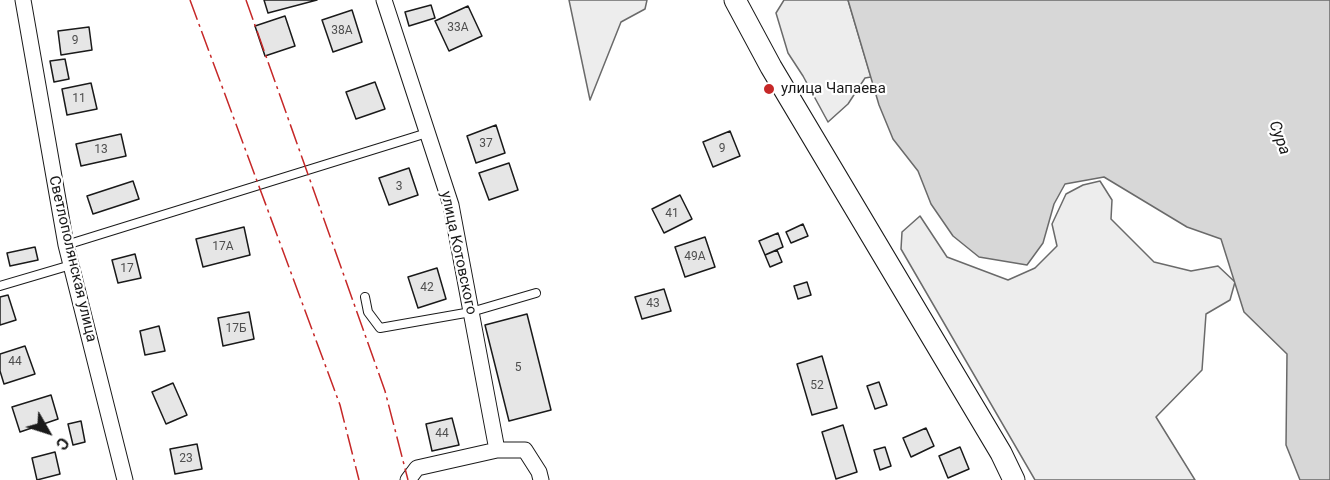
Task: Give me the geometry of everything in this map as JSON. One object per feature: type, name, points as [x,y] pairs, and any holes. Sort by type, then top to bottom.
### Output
[{"type":"main road","points":[[735,0],[771,67],[1001,453],[1014,480]]},
{"type":"street","name":"Светлополянская улица","points":[[23,0],[66,245],[126,480]]},
{"type":"street","name":"улица Котовского","points":[[384,0],[451,205],[497,450]]},
{"type":"street","points":[[408,480],[417,468],[497,450],[525,450],[539,472],[541,480]]},
{"type":"lane","points":[[66,245],[427,133]]},
{"type":"lane","points":[[0,286],[71,265]]},
{"type":"lane","points":[[365,297],[368,312],[380,328],[471,312],[536,293]]},
{"type":"shaded area","points":[[569,0],[647,0],[645,9],[621,22],[590,100]]},
{"type":"shaded area","points":[[784,0],[848,0],[871,77],[865,78],[848,104],[828,122],[788,53],[776,13]]},
{"type":"shaded area","points":[[1100,181],[1112,200],[1111,219],[1154,262],[1191,271],[1218,266],[1235,282],[1230,300],[1206,314],[1202,370],[1156,417],[1195,480],[1035,480],[901,249],[902,232],[920,216],[947,257],[1008,280],[1035,268],[1057,246],[1052,224],[1066,194],[1083,185]]},
{"type":"water","name":"Сура","points":[[848,0],[1330,0],[1330,480],[1300,480],[1286,445],[1287,354],[1244,312],[1221,239],[1187,227],[1104,177],[1065,184],[1054,204],[1043,243],[1027,265],[979,257],[953,236],[931,204],[918,171],[893,139],[879,105]]},
{"type":"building","points":[[264,0],[317,0],[268,13]]},
{"type":"building","points":[[431,5],[435,18],[409,26],[405,12]]},
{"type":"building","points":[[468,6],[482,36],[449,51],[435,21]]},
{"type":"building","points":[[352,10],[362,42],[333,52],[322,20]]},
{"type":"building","points":[[285,16],[295,46],[265,56],[255,26]]},
{"type":"building","points":[[89,27],[92,50],[61,55],[58,31]]},
{"type":"building","points":[[65,59],[69,79],[54,82],[50,61]]},
{"type":"building","points":[[375,82],[385,109],[356,119],[346,92]]},
{"type":"building","points":[[91,83],[97,109],[67,115],[62,89]]},
{"type":"building","points":[[496,125],[505,153],[476,163],[467,136]]},
{"type":"building","points":[[730,131],[740,156],[713,167],[703,142]]},
{"type":"building","points":[[121,134],[126,156],[81,166],[76,144]]},
{"type":"building","points":[[509,163],[518,190],[489,200],[479,173]]},
{"type":"building","points":[[409,168],[418,195],[389,205],[379,178]]},
{"type":"building","points":[[133,181],[139,199],[93,214],[87,196]]},
{"type":"building","points":[[680,195],[692,219],[664,233],[652,209]]},
{"type":"building","points":[[803,224],[808,236],[791,243],[786,232]]},
{"type":"building","points":[[244,227],[250,255],[203,267],[196,239]]},
{"type":"building","points":[[778,233],[783,247],[765,255],[759,241]]},
{"type":"building","points":[[705,237],[715,267],[685,277],[675,247]]},
{"type":"building","points":[[35,247],[38,260],[10,266],[7,253]]},
{"type":"building","points":[[777,250],[782,262],[770,267],[765,255]]},
{"type":"building","points":[[135,254],[141,278],[118,283],[112,260]]},
{"type":"building","points":[[437,268],[446,299],[418,308],[408,277]]},
{"type":"building","points":[[807,282],[811,295],[798,299],[794,286]]},
{"type":"building","points":[[664,289],[671,311],[642,319],[635,297]]},
{"type":"building","points":[[8,295],[16,320],[0,325],[0,297]]},
{"type":"building","points":[[249,312],[254,339],[223,346],[218,318]]},
{"type":"building","points":[[527,314],[551,410],[509,421],[485,325]]},
{"type":"building","points":[[159,326],[165,351],[145,355],[140,331]]},
{"type":"building","points":[[25,346],[35,374],[4,384],[0,371],[0,354]]},
{"type":"building","points":[[822,356],[837,408],[812,415],[797,364]]},
{"type":"building","points":[[879,382],[887,405],[875,409],[867,386]]},
{"type":"building","points":[[173,383],[187,415],[166,424],[152,392]]},
{"type":"building","points":[[51,395],[58,419],[20,432],[12,407]]},
{"type":"building","points":[[452,418],[459,445],[432,451],[426,424]]},
{"type":"building","points":[[81,421],[85,442],[73,445],[68,424]]},
{"type":"building","points":[[843,425],[857,472],[836,479],[822,432]]},
{"type":"building","points":[[926,428],[934,446],[911,457],[903,438]]},
{"type":"building","points":[[197,444],[202,469],[175,474],[170,449]]},
{"type":"building","points":[[885,447],[891,466],[880,470],[874,450]]},
{"type":"building","points":[[960,447],[969,469],[948,478],[939,456]]},
{"type":"building","points":[[55,452],[60,474],[37,480],[32,458]]},
{"type":"power","points":[[190,0],[340,405],[359,480]]},
{"type":"power","points":[[246,0],[385,391],[408,480]]},
{"type":"place","name":"улица Чапаева","points":[[769,89]]}]
